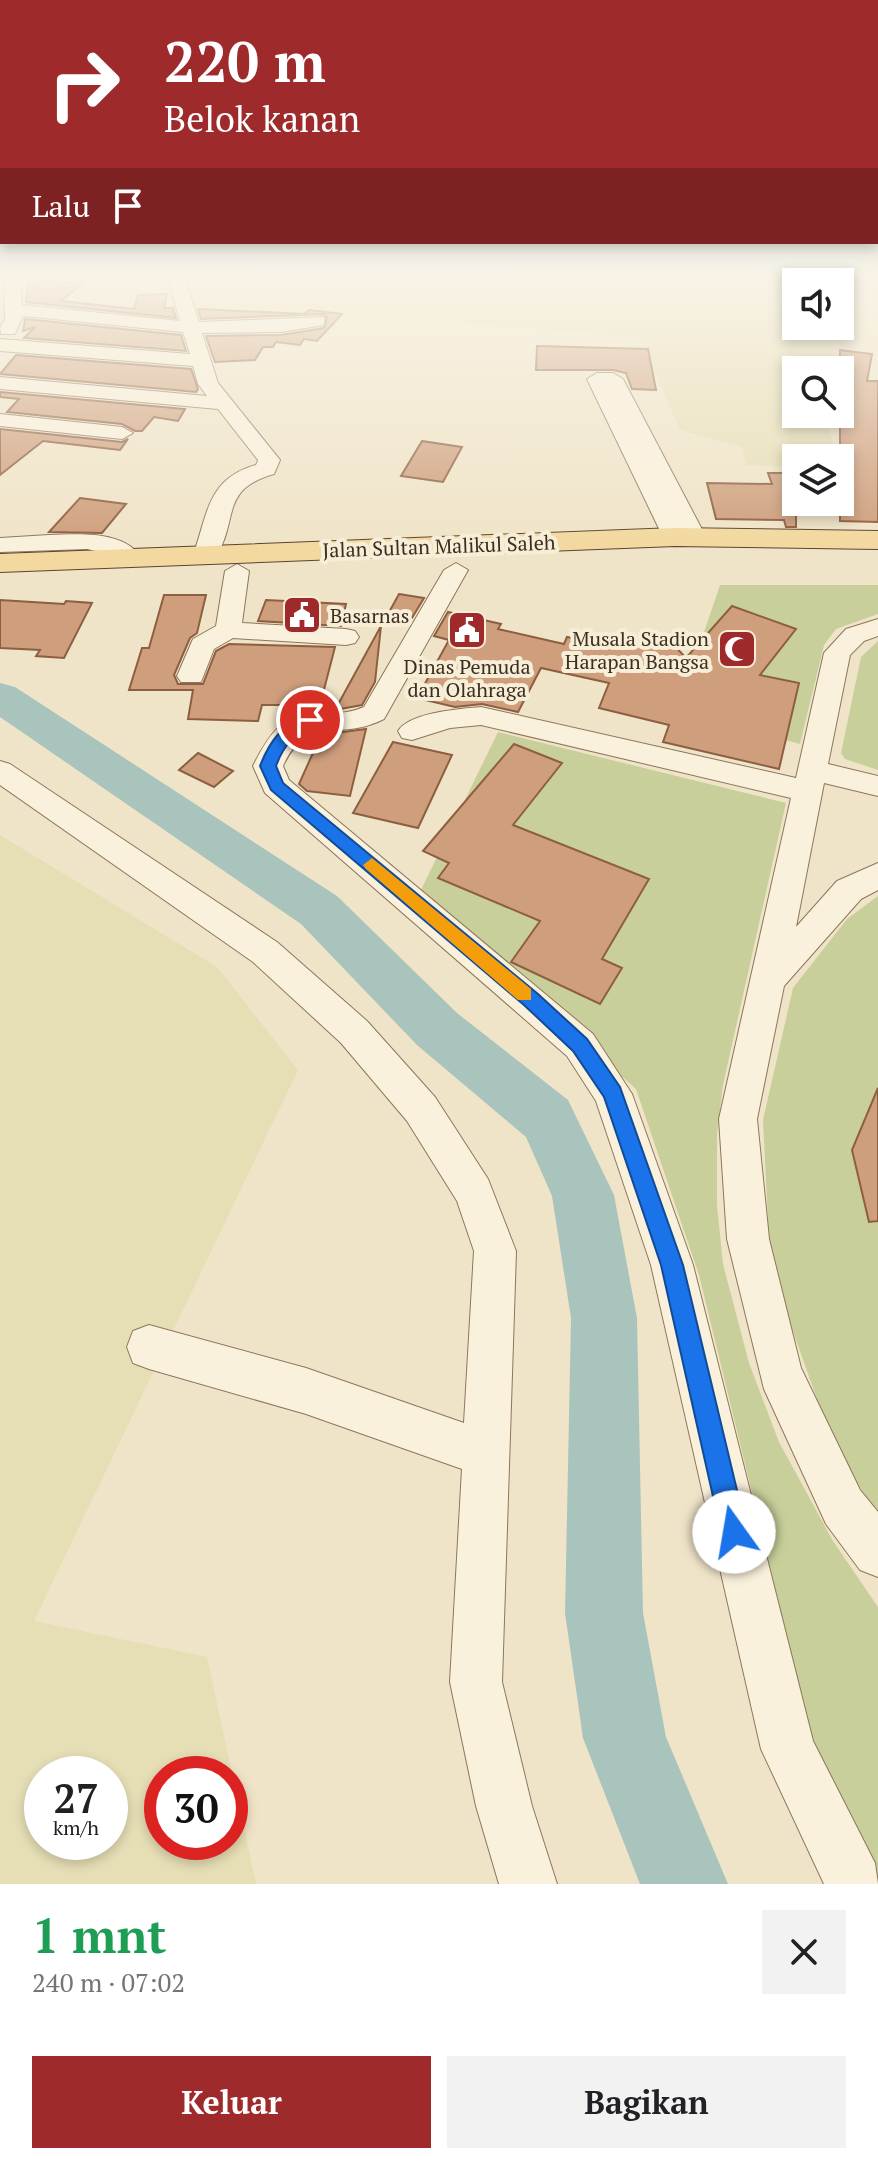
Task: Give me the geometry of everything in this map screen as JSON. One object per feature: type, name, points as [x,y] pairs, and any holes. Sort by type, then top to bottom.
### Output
[{"type":"main road","name":"Jalan Sultan Malikul Saleh","points":[[0,582],[237,571],[456,570],[522,556],[684,537],[878,540]]},
{"type":"main road","name":"Jalan Sultan Malikul Saleh","points":[[0,563],[206,553],[878,561]]},
{"type":"street","points":[[203,367],[208,384],[269,460],[266,469],[245,475],[226,490],[206,553]]},
{"type":"street","points":[[597,379],[613,379],[684,537],[597,379]]},
{"type":"street","points":[[0,383],[226,404]]},
{"type":"street","points":[[0,420],[122,433]]},
{"type":"street","points":[[0,545],[101,542],[120,547],[128,556]]},
{"type":"street","points":[[456,570],[374,713],[353,722],[310,720],[291,729],[274,749],[268,766],[276,786],[436,918],[580,1045],[613,1094],[672,1265],[762,1651],[788,1749],[854,1884]]},
{"type":"street","points":[[228,630],[237,571]]},
{"type":"street","points":[[878,627],[855,635],[837,653],[738,1119],[748,1239],[780,1373],[843,1507],[878,1552]]},
{"type":"street","points":[[191,676],[202,645],[228,630],[346,637]]},
{"type":"street","points":[[412,731],[447,719],[481,716],[810,781],[878,786]]},
{"type":"street","points":[[0,771],[265,952],[354,1032],[421,1109],[474,1192],[495,1251],[476,1682],[504,1806],[528,1884]]},
{"type":"street","points":[[767,981],[849,890],[878,875]]},
{"type":"street","points":[[149,1347],[306,1391],[485,1454]]},
{"type":"shaded area","points":[[653,367],[782,367],[782,428],[829,428],[833,444],[782,444],[782,466],[746,465],[742,447],[680,430]]},
{"type":"shaded area","points":[[0,835],[217,967],[298,1070],[34,1621],[207,1657],[228,1756],[144,1756],[144,1860],[248,1860],[248,1847],[256,1884],[0,1884]]},
{"type":"green space","points":[[720,585],[878,585],[878,614],[836,629],[824,645],[800,744],[677,712]]},
{"type":"green space","points":[[878,641],[878,770],[845,759],[841,753],[861,657]]},
{"type":"green space","points":[[498,732],[786,803],[723,1085],[717,1134],[717,1205],[723,1264],[749,1363],[779,1442],[833,1541],[878,1607],[878,1884],[811,1735],[699,1275],[636,1089],[419,894]]},
{"type":"green space","points":[[878,896],[878,1514],[835,1450],[790,1323],[769,1242],[763,1120],[793,988],[847,919]]},
{"type":"building","points":[[6,367],[165,367],[191,369],[198,389],[196,392],[0,374]]},
{"type":"building","points":[[536,367],[651,367],[656,390],[632,389],[626,373],[613,370],[536,370]]},
{"type":"building","points":[[854,367],[870,367],[867,381],[878,381],[878,522],[840,521],[840,516],[854,516],[854,444],[840,444],[840,428],[854,428]]},
{"type":"building","points":[[0,392],[185,409],[178,421],[154,417],[142,431],[135,431],[122,424],[7,412],[19,399],[0,397]]},
{"type":"building","points":[[0,429],[122,442],[128,439],[120,450],[43,441],[0,475]]},
{"type":"building","points":[[422,441],[462,447],[443,482],[401,476]]},
{"type":"building","points":[[768,473],[782,473],[782,516],[796,516],[796,527],[786,527],[784,520],[716,519],[707,483],[772,484]]},
{"type":"building","points":[[80,498],[126,504],[102,533],[49,532]]},
{"type":"building","points":[[399,594],[424,598],[412,618],[388,614]]},
{"type":"building","points":[[164,595],[206,595],[197,633],[190,638],[174,675],[178,684],[203,684],[216,651],[229,644],[335,647],[320,705],[262,705],[258,721],[188,719],[193,690],[129,690],[142,648],[149,648]]},
{"type":"building","points":[[0,600],[92,603],[64,658],[36,656],[40,650],[0,648]]},
{"type":"building","name":"Basarnas","points":[[266,600],[346,604],[341,626],[258,621]]},
{"type":"building","points":[[732,606],[796,629],[760,675],[799,683],[779,769],[663,742],[669,725],[599,708],[609,683],[541,668],[518,712],[482,704],[455,707],[417,698],[449,640],[434,636],[448,612],[501,624],[498,629],[564,644],[567,637],[581,640],[585,633],[657,648],[673,644],[686,658]]},
{"type":"building","points":[[381,626],[375,682],[362,705],[335,710]]},
{"type":"building","points":[[366,729],[350,796],[307,791],[299,784],[321,735]]},
{"type":"building","points":[[393,742],[452,755],[418,828],[353,813]]},
{"type":"building","points":[[514,744],[562,763],[513,825],[649,879],[602,959],[622,968],[600,1004],[511,962],[540,921],[438,878],[449,863],[423,851]]},
{"type":"building","points":[[198,753],[233,771],[214,787],[179,770]]},
{"type":"building","points":[[878,1088],[878,1221],[869,1222],[852,1150]]},
{"type":"waterway","points":[[0,697],[319,910],[437,1029],[547,1119],[583,1195],[604,1318],[604,1613],[625,1738],[684,1884]]},
{"type":"slow traffic","points":[[372,865],[524,994]]},
{"type":"place","name":"Basarnas","points":[[302,615]]},
{"type":"place","name":"Dinas Pemuda dan Olahraga","points":[[467,630]]},
{"type":"place","name":"Musala Stadion Harapan Bangsa","points":[[737,649]]},
{"type":"route","points":[[310,720],[291,729],[274,749],[268,766],[276,786],[531,1000],[580,1045],[613,1094],[672,1265],[734,1532]]}]
